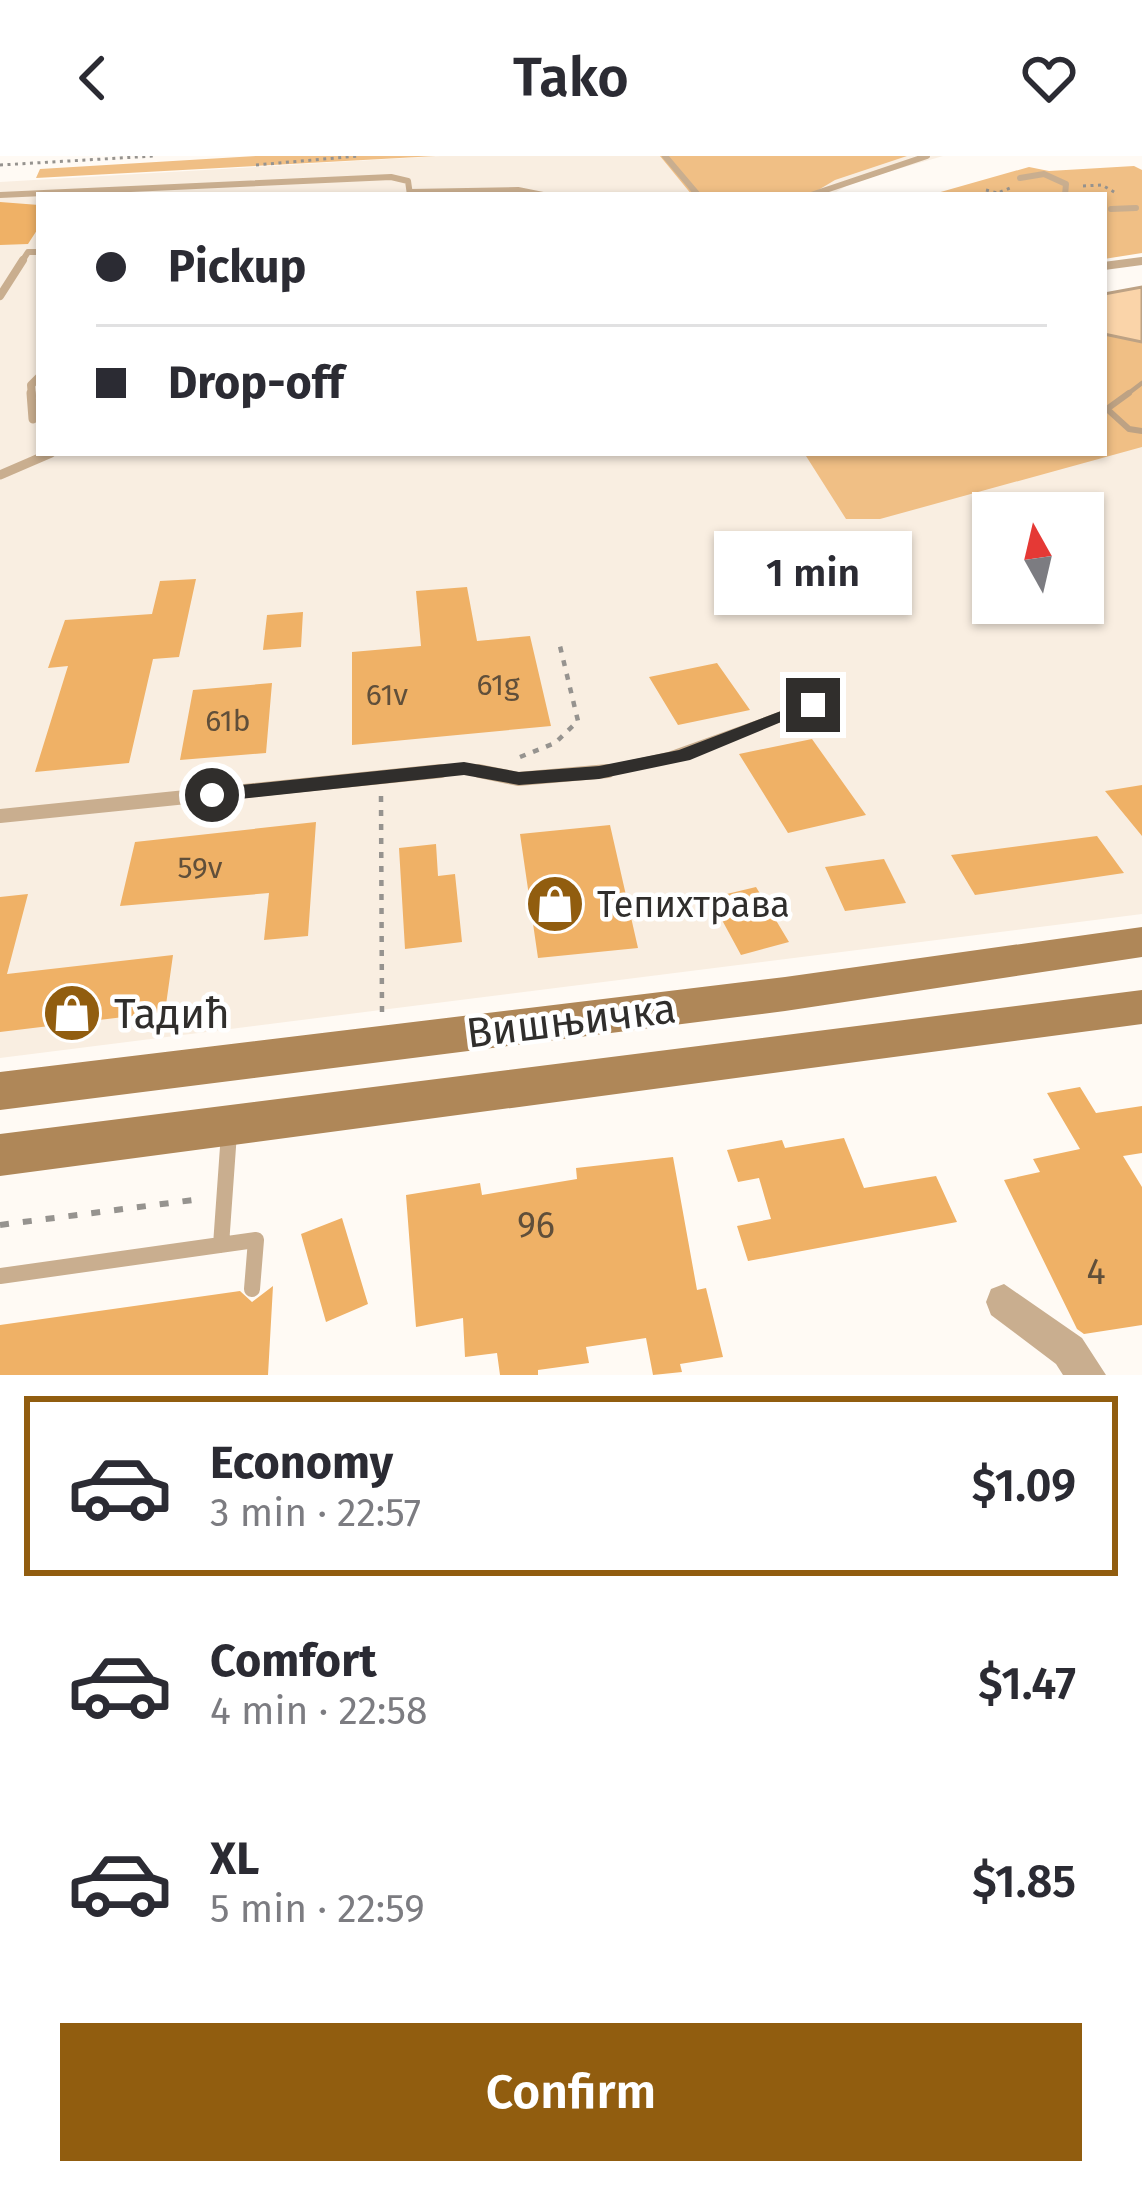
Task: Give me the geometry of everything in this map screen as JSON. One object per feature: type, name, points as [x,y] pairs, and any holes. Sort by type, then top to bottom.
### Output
[{"type":"main road","name":"Вишњичка","points":[[0,1091],[785,994],[1142,942]]},
{"type":"main road","name":"Вишњичка","points":[[0,1155],[1142,1007]]},
{"type":"street","points":[[1004,1302],[1069,1351],[1087,1375]]},
{"type":"lane","points":[[665,156],[695,192]]},
{"type":"lane","points":[[820,192],[927,156]]},
{"type":"lane","points":[[1020,178],[1052,176],[1066,184],[1065,192]]},
{"type":"lane","points":[[46,192],[391,177],[408,181],[410,192]]},
{"type":"lane","points":[[0,194],[36,192]]},
{"type":"lane","points":[[464,192],[528,192]]},
{"type":"lane","points":[[1111,209],[1136,208]]},
{"type":"lane","points":[[0,296],[28,253],[36,252]]},
{"type":"lane","points":[[1107,266],[1142,261]]},
{"type":"lane","points":[[33,419],[31,385],[36,380]]},
{"type":"lane","points":[[0,475],[44,456]]},
{"type":"lane","points":[[0,815],[381,778],[481,771],[533,778],[647,765],[813,705]]},
{"type":"lane","points":[[221,1245],[230,1125]]},
{"type":"lane","points":[[0,1276],[256,1240],[252,1289]]},
{"type":"path","points":[[0,166],[154,156]]},
{"type":"path","points":[[1090,190],[1083,186],[1102,185]]},
{"type":"path","points":[[986,190],[994,192]]},
{"type":"path","points":[[481,771],[555,743],[578,721],[559,641]]},
{"type":"path","points":[[381,778],[382,1042]]},
{"type":"path","points":[[0,1225],[224,1196]]},
{"type":"shaded area","points":[[256,156],[436,156],[36,178],[40,169]]},
{"type":"shaded area","points":[[441,156],[943,156],[853,182],[836,192],[36,192],[36,456],[1107,456],[1107,335],[1142,342],[1142,914],[0,1058],[0,182]]},
{"type":"shaded area","points":[[660,156],[907,156],[835,180],[815,192],[690,192]]},
{"type":"shaded area","points":[[1134,166],[1142,170],[1142,253],[1107,259],[1107,192],[941,192],[1029,167],[1049,171]]},
{"type":"shaded area","points":[[1142,287],[1142,342],[1107,335],[1107,293]]},
{"type":"shaded area","points":[[1107,335],[1142,342],[1142,447],[880,519],[846,519],[806,456],[1107,456]]},
{"type":"building","points":[[0,202],[36,205],[36,232],[28,244],[0,245]]},
{"type":"building","points":[[196,579],[179,657],[153,659],[129,763],[35,772],[68,666],[48,668],[65,620],[152,614],[160,581]]},
{"type":"building","points":[[467,587],[477,641],[530,636],[551,726],[352,745],[352,652],[421,646],[416,591]]},
{"type":"building","points":[[303,612],[301,647],[263,650],[267,615]]},
{"type":"building","points":[[717,663],[750,710],[678,725],[649,677]]},
{"type":"building","points":[[272,683],[266,753],[180,760],[193,690]]},
{"type":"building","points":[[812,739],[866,815],[788,833],[739,754]]},
{"type":"building","points":[[1142,785],[1142,836],[1105,791]]},
{"type":"building","points":[[316,822],[308,936],[264,940],[269,893],[120,906],[135,842]]},
{"type":"building","points":[[610,825],[638,948],[538,958],[520,834]]},
{"type":"building","points":[[1097,836],[1124,873],[975,895],[951,855]]},
{"type":"building","points":[[436,844],[438,876],[455,874],[462,942],[405,949],[399,848]]},
{"type":"building","points":[[884,859],[906,903],[845,911],[825,867]]},
{"type":"building","points":[[756,887],[789,942],[741,955],[710,898]]},
{"type":"building","points":[[28,894],[7,974],[173,955],[165,1012],[0,1032],[0,897]]},
{"type":"building","points":[[1080,1087],[1096,1113],[1142,1106],[1142,1153],[1123,1156],[1142,1187],[1142,1325],[1084,1334],[1077,1329],[1004,1180],[1040,1172],[1033,1159],[1080,1149],[1047,1093]]},
{"type":"building","points":[[844,1138],[864,1188],[936,1176],[957,1222],[748,1261],[737,1226],[771,1219],[759,1178],[738,1182],[727,1150],[782,1140],[785,1148]]},
{"type":"building","points":[[673,1157],[697,1290],[706,1288],[723,1357],[680,1364],[682,1372],[653,1375],[646,1338],[586,1347],[589,1363],[538,1370],[538,1375],[500,1375],[497,1353],[465,1357],[463,1318],[416,1327],[406,1195],[480,1183],[482,1195],[577,1179],[576,1168]]},
{"type":"building","points":[[342,1218],[368,1304],[326,1322],[301,1234]]},
{"type":"building","points":[[273,1286],[268,1375],[0,1375],[0,1325],[240,1291],[252,1302]]},
{"type":"waterway","points":[[1127,394],[1142,383]]},
{"type":"waterway","points":[[1127,394],[1107,409],[1129,429],[1142,431]]},
{"type":"place","name":"Тепихтрава","points":[[555,904]]},
{"type":"place","name":"Тадић","points":[[72,1013]]},
{"type":"route","points":[[212,795],[464,769],[519,779],[647,765],[813,705]]}]
